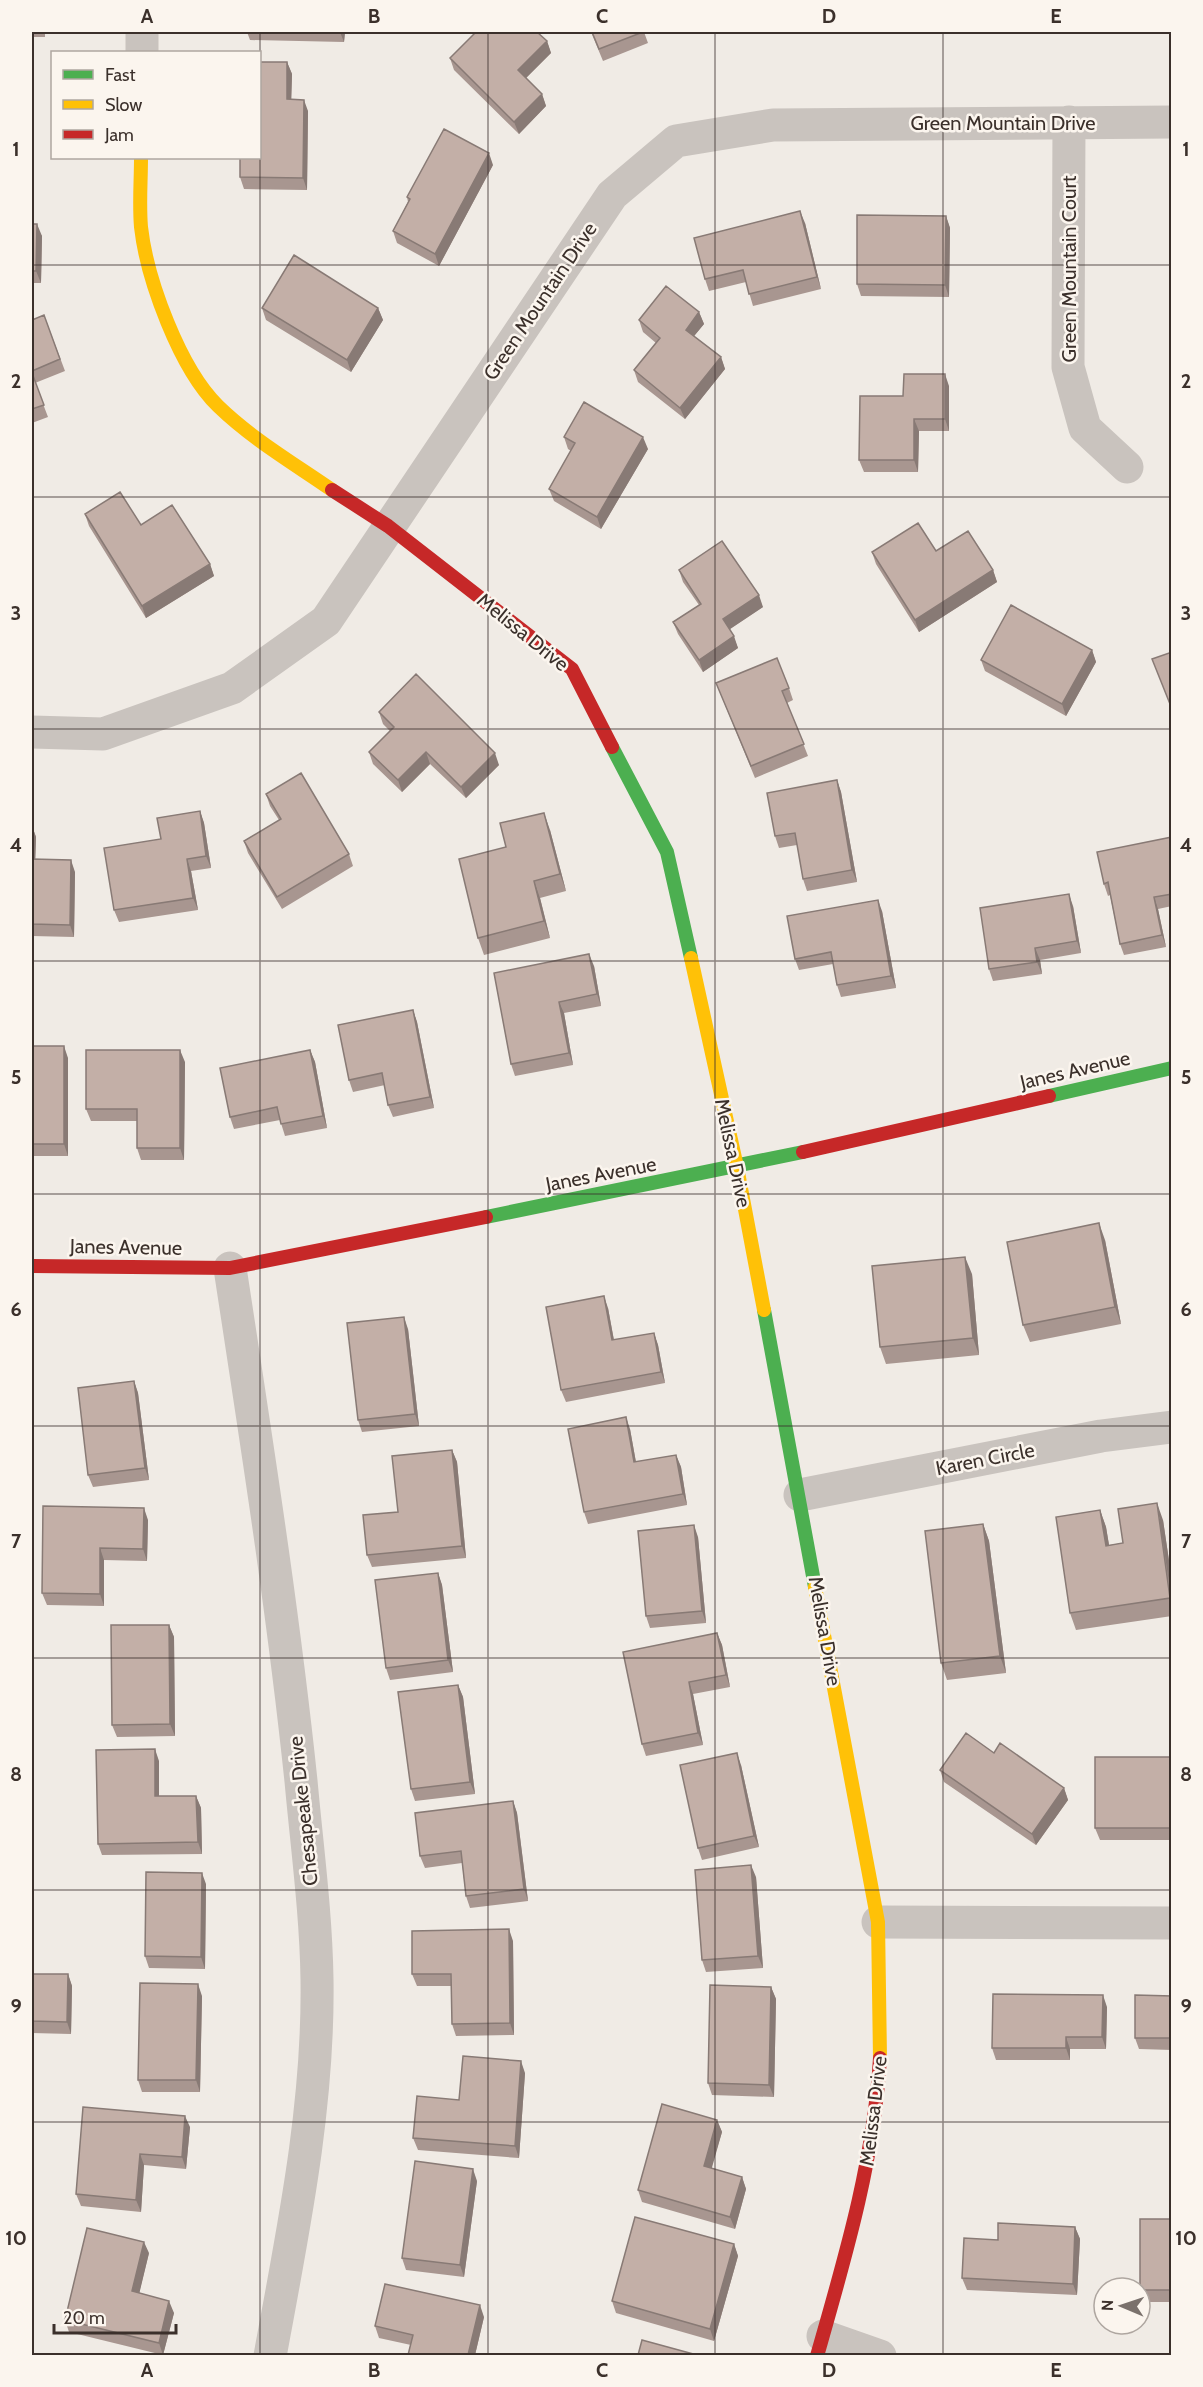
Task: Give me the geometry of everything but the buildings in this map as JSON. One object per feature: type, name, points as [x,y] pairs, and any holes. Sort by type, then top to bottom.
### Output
[{"type":"street","points":[[142,32],[142,51]]},
{"type":"street","name":"Green Mountain Court","points":[[1069,122],[1068,367],[1085,428],[1126,467]]},
{"type":"street","name":"Green Mountain Drive","points":[[32,732],[103,734],[232,688],[326,621],[612,195],[676,141],[774,125],[1172,122]]},
{"type":"street","name":"Melissa Drive","points":[[141,159],[141,227],[150,268],[165,317],[186,362],[216,404],[257,440],[388,526],[572,669],[668,852],[737,1167],[878,1922],[883,2016],[877,2102],[867,2171],[820,2346]]},
{"type":"street","name":"Janes Avenue","points":[[32,1266],[230,1268],[737,1167],[1172,1068]]},
{"type":"street","name":"Chesapeake Drive","points":[[230,1268],[289,1667],[311,1879],[317,1978],[315,2072],[302,2183],[270,2355]]},
{"type":"street","name":"Karen Circle","points":[[800,1495],[1101,1436],[1172,1427]]},
{"type":"street","points":[[878,1922],[1172,1923]]},
{"type":"street","points":[[820,2346],[880,2355]]},
{"type":"traffic: fast","points":[[612,747],[667,852],[691,958]]},
{"type":"traffic: fast","points":[[1049,1096],[1172,1068]]},
{"type":"traffic: fast","points":[[486,1217],[803,1152]]},
{"type":"traffic: fast","points":[[764,1310],[815,1587]]},
{"type":"traffic: slow","points":[[141,159],[140,218],[144,248],[168,323],[191,370],[204,390],[231,418],[332,490]]},
{"type":"traffic: slow","points":[[691,958],[737,1167],[764,1310]]},
{"type":"traffic: slow","points":[[815,1587],[878,1922],[880,2058]]},
{"type":"traffic: jam","points":[[332,490],[388,526],[572,669],[612,747]]},
{"type":"traffic: jam","points":[[803,1152],[1049,1096]]},
{"type":"traffic: jam","points":[[32,1266],[230,1268],[486,1217]]},
{"type":"traffic: jam","points":[[817,2356],[848,2246],[865,2172],[872,2134],[880,2058]]}]
